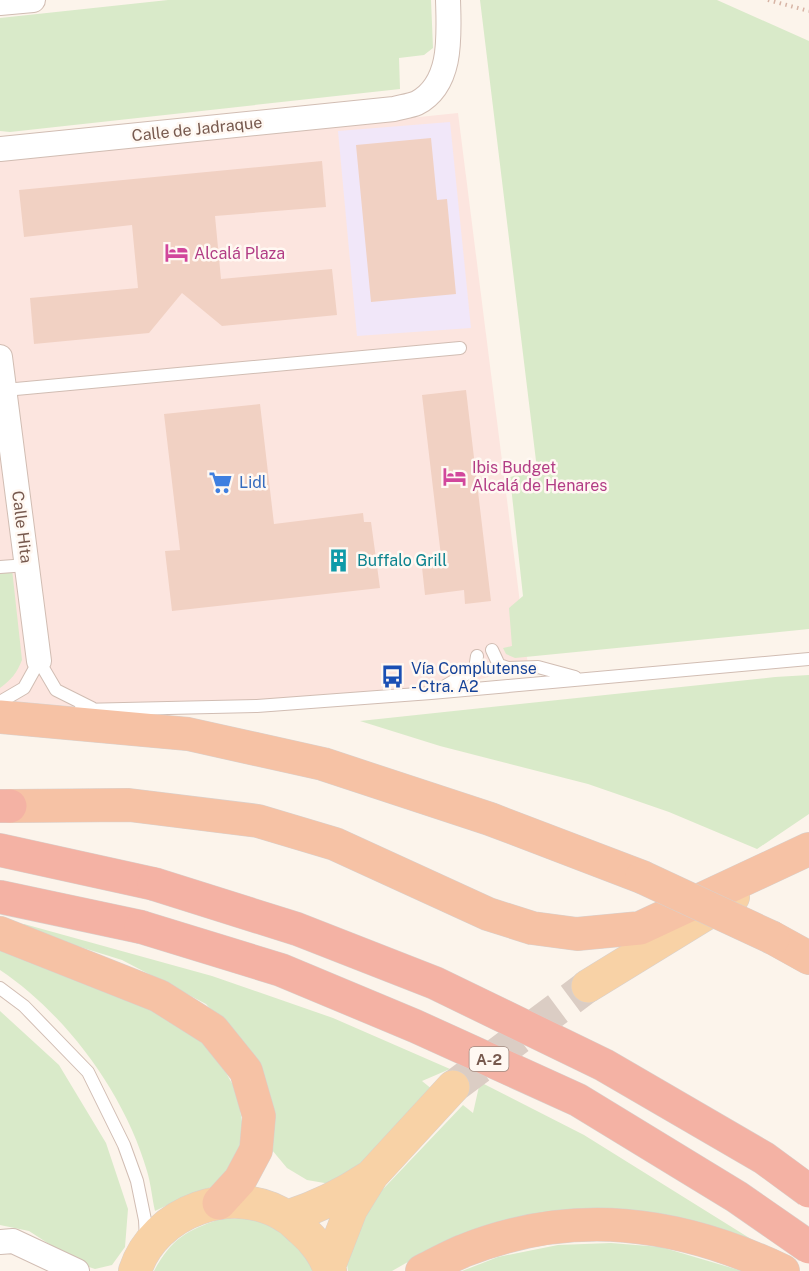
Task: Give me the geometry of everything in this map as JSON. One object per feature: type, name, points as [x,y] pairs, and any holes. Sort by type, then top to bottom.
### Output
[{"type":"highway","points":[[0,715],[188,735],[323,764],[490,819],[642,877],[773,938],[809,958]]},
{"type":"highway","points":[[5,806],[129,805],[258,821],[335,844],[488,914],[532,928],[577,934],[640,928],[809,850]]},
{"type":"highway","points":[[0,850],[154,884],[297,929],[435,983],[604,1065],[764,1158],[809,1191]]},
{"type":"highway","name":"A-2","points":[[0,897],[141,927],[281,970],[415,1026],[579,1100],[737,1197],[809,1247]]},
{"type":"highway","points":[[0,933],[159,996],[213,1030],[246,1071],[259,1116],[256,1150],[240,1180],[219,1203]]},
{"type":"highway","points":[[422,1271],[464,1251],[520,1233],[561,1226],[602,1224],[647,1227],[685,1234],[749,1255],[783,1271]]},
{"type":"main road","points":[[588,986],[809,850]]},
{"type":"main road","points":[[330,1268],[351,1209],[372,1175],[453,1087]]},
{"type":"main road","points":[[287,1217],[338,1198],[372,1175]]},
{"type":"main road","points":[[135,1263],[166,1225],[191,1210],[219,1203],[242,1202],[266,1207],[287,1217],[312,1238],[330,1268]]},
{"type":"street","points":[[0,3],[33,0]]},
{"type":"street","name":"Calle de Jadraque","points":[[0,149],[394,109],[416,103],[431,93],[441,77],[449,35],[448,0]]},
{"type":"street","name":"Calle Hita","points":[[0,357],[39,662]]},
{"type":"street","points":[[0,1242],[13,1241],[52,1264],[77,1271]]},
{"type":"lane","points":[[5,390],[460,348]]},
{"type":"lane","points":[[0,567],[27,565]]},
{"type":"lane","points":[[492,651],[499,665],[508,668],[538,667],[585,679]]},
{"type":"lane","points":[[430,693],[475,669],[477,656]]},
{"type":"lane","points":[[0,715],[93,709],[257,706],[430,693],[809,658]]},
{"type":"lane","points":[[0,702],[24,688],[39,662]]},
{"type":"lane","name":"Calle Hita","points":[[39,662],[56,690],[93,709]]},
{"type":"lane","points":[[0,988],[24,1006],[88,1072],[124,1145],[137,1181],[145,1220],[135,1263]]},
{"type":"path","points":[[768,0],[809,11]]},
{"type":"shaded area","points":[[458,113],[528,666],[431,693],[0,714],[0,160]]},
{"type":"shaded area","points":[[450,122],[471,328],[357,336],[338,131]]},
{"type":"green space","points":[[168,0],[431,0],[433,48],[424,55],[399,58],[400,89],[10,132],[0,131],[0,18]]},
{"type":"green space","points":[[480,0],[717,0],[809,41],[809,629],[515,658],[506,654],[503,648],[512,646],[509,608],[523,596],[510,477],[537,469]]},
{"type":"green space","points":[[12,569],[22,660],[13,676],[0,688],[0,571]]},
{"type":"green space","points":[[809,675],[809,814],[757,849],[669,812],[588,784],[440,746],[360,721],[775,677]]},
{"type":"green space","points":[[24,924],[212,976],[333,1018],[450,1069],[422,1081],[433,1090],[342,1186],[307,1180],[287,1168],[272,1150],[245,1048],[206,1004],[122,960],[22,929]]},
{"type":"green space","points":[[0,950],[146,999],[214,1052],[237,1092],[245,1139],[234,1166],[217,1185],[155,1211],[148,1176],[137,1142],[108,1085],[90,1058],[48,1009],[0,970]]},
{"type":"green space","points":[[0,1011],[59,1065],[106,1143],[128,1209],[125,1247],[112,1265],[95,1269],[80,1264],[29,1231],[0,1225]]},
{"type":"green space","points":[[480,1082],[584,1135],[759,1244],[680,1220],[436,1246],[392,1271],[348,1271],[346,1258],[367,1206],[463,1105],[473,1113]]},
{"type":"green space","points":[[220,1219],[254,1220],[264,1223],[290,1239],[314,1271],[154,1271],[167,1251],[181,1237]]},
{"type":"green space","points":[[611,1243],[661,1247],[742,1271],[462,1271],[498,1257],[558,1245]]},
{"type":"building","points":[[431,138],[437,200],[447,199],[456,294],[371,302],[356,145]]},
{"type":"building","name":"Alcalá Plaza","points":[[322,161],[326,207],[215,216],[221,279],[332,269],[337,315],[222,326],[182,293],[149,333],[34,344],[30,298],[138,288],[132,225],[24,237],[19,190]]},
{"type":"building","name":"Ibis Budget Alcalá de Henares","points":[[466,390],[491,601],[465,604],[464,590],[425,595],[421,558],[441,556],[422,395]]},
{"type":"building","name":"Lidl","points":[[260,404],[274,524],[363,513],[364,522],[371,522],[380,588],[172,611],[165,551],[180,550],[164,414]]},
{"type":"tunnel","points":[[453,1087],[588,986]]},
{"type":"place","name":"Alcalá Plaza","points":[[176,253]]},
{"type":"place","name":"Ibis Budget Alcalá de Henares","points":[[454,476]]},
{"type":"place","name":"Lidl","points":[[221,482]]},
{"type":"place","name":"Buffalo Grill","points":[[339,560]]},
{"type":"place","name":"Vía Complutense - Ctra. A2","points":[[393,677]]}]
